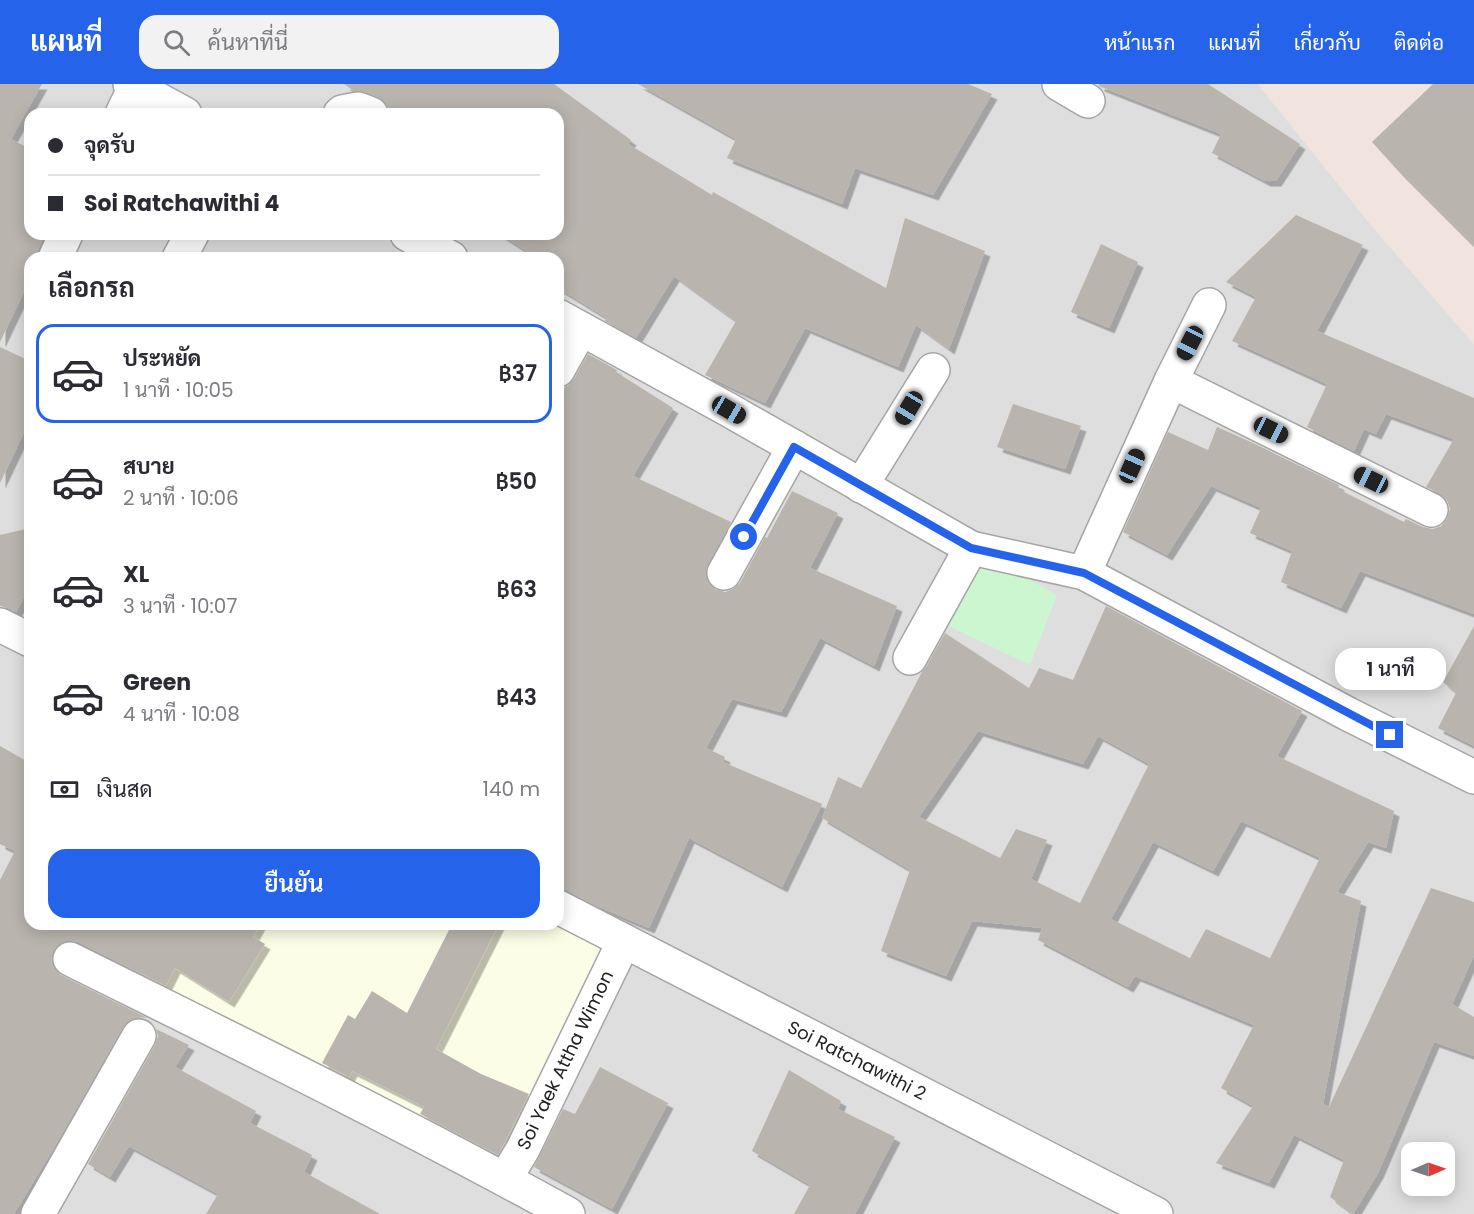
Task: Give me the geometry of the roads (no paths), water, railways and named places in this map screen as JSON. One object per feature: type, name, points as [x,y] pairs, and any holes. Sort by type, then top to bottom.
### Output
[{"type":"street","points":[[1059,84],[1088,100]]},
{"type":"street","points":[[129,95],[167,108]]},
{"type":"street","points":[[418,240],[440,252]]},
{"type":"street","points":[[1084,573],[1171,381],[1209,306]]},
{"type":"street","points":[[564,344],[569,322],[971,548],[1084,573],[1348,714],[1474,777]]},
{"type":"street","points":[[861,486],[933,370]]},
{"type":"street","points":[[1171,381],[1431,510]]},
{"type":"street","points":[[724,573],[794,447]]},
{"type":"street","points":[[910,658],[971,548]]},
{"type":"street","points":[[0,625],[24,637]]},
{"type":"street","name":"Soi Ratchawithi 2","points":[[564,910],[1156,1214]]},
{"type":"street","name":"Soi Yaek Attha Wimon","points":[[505,1179],[523,1149],[624,941]]},
{"type":"street","points":[[70,959],[340,1092],[568,1214]]},
{"type":"street","points":[[38,1214],[139,1036]]}]
